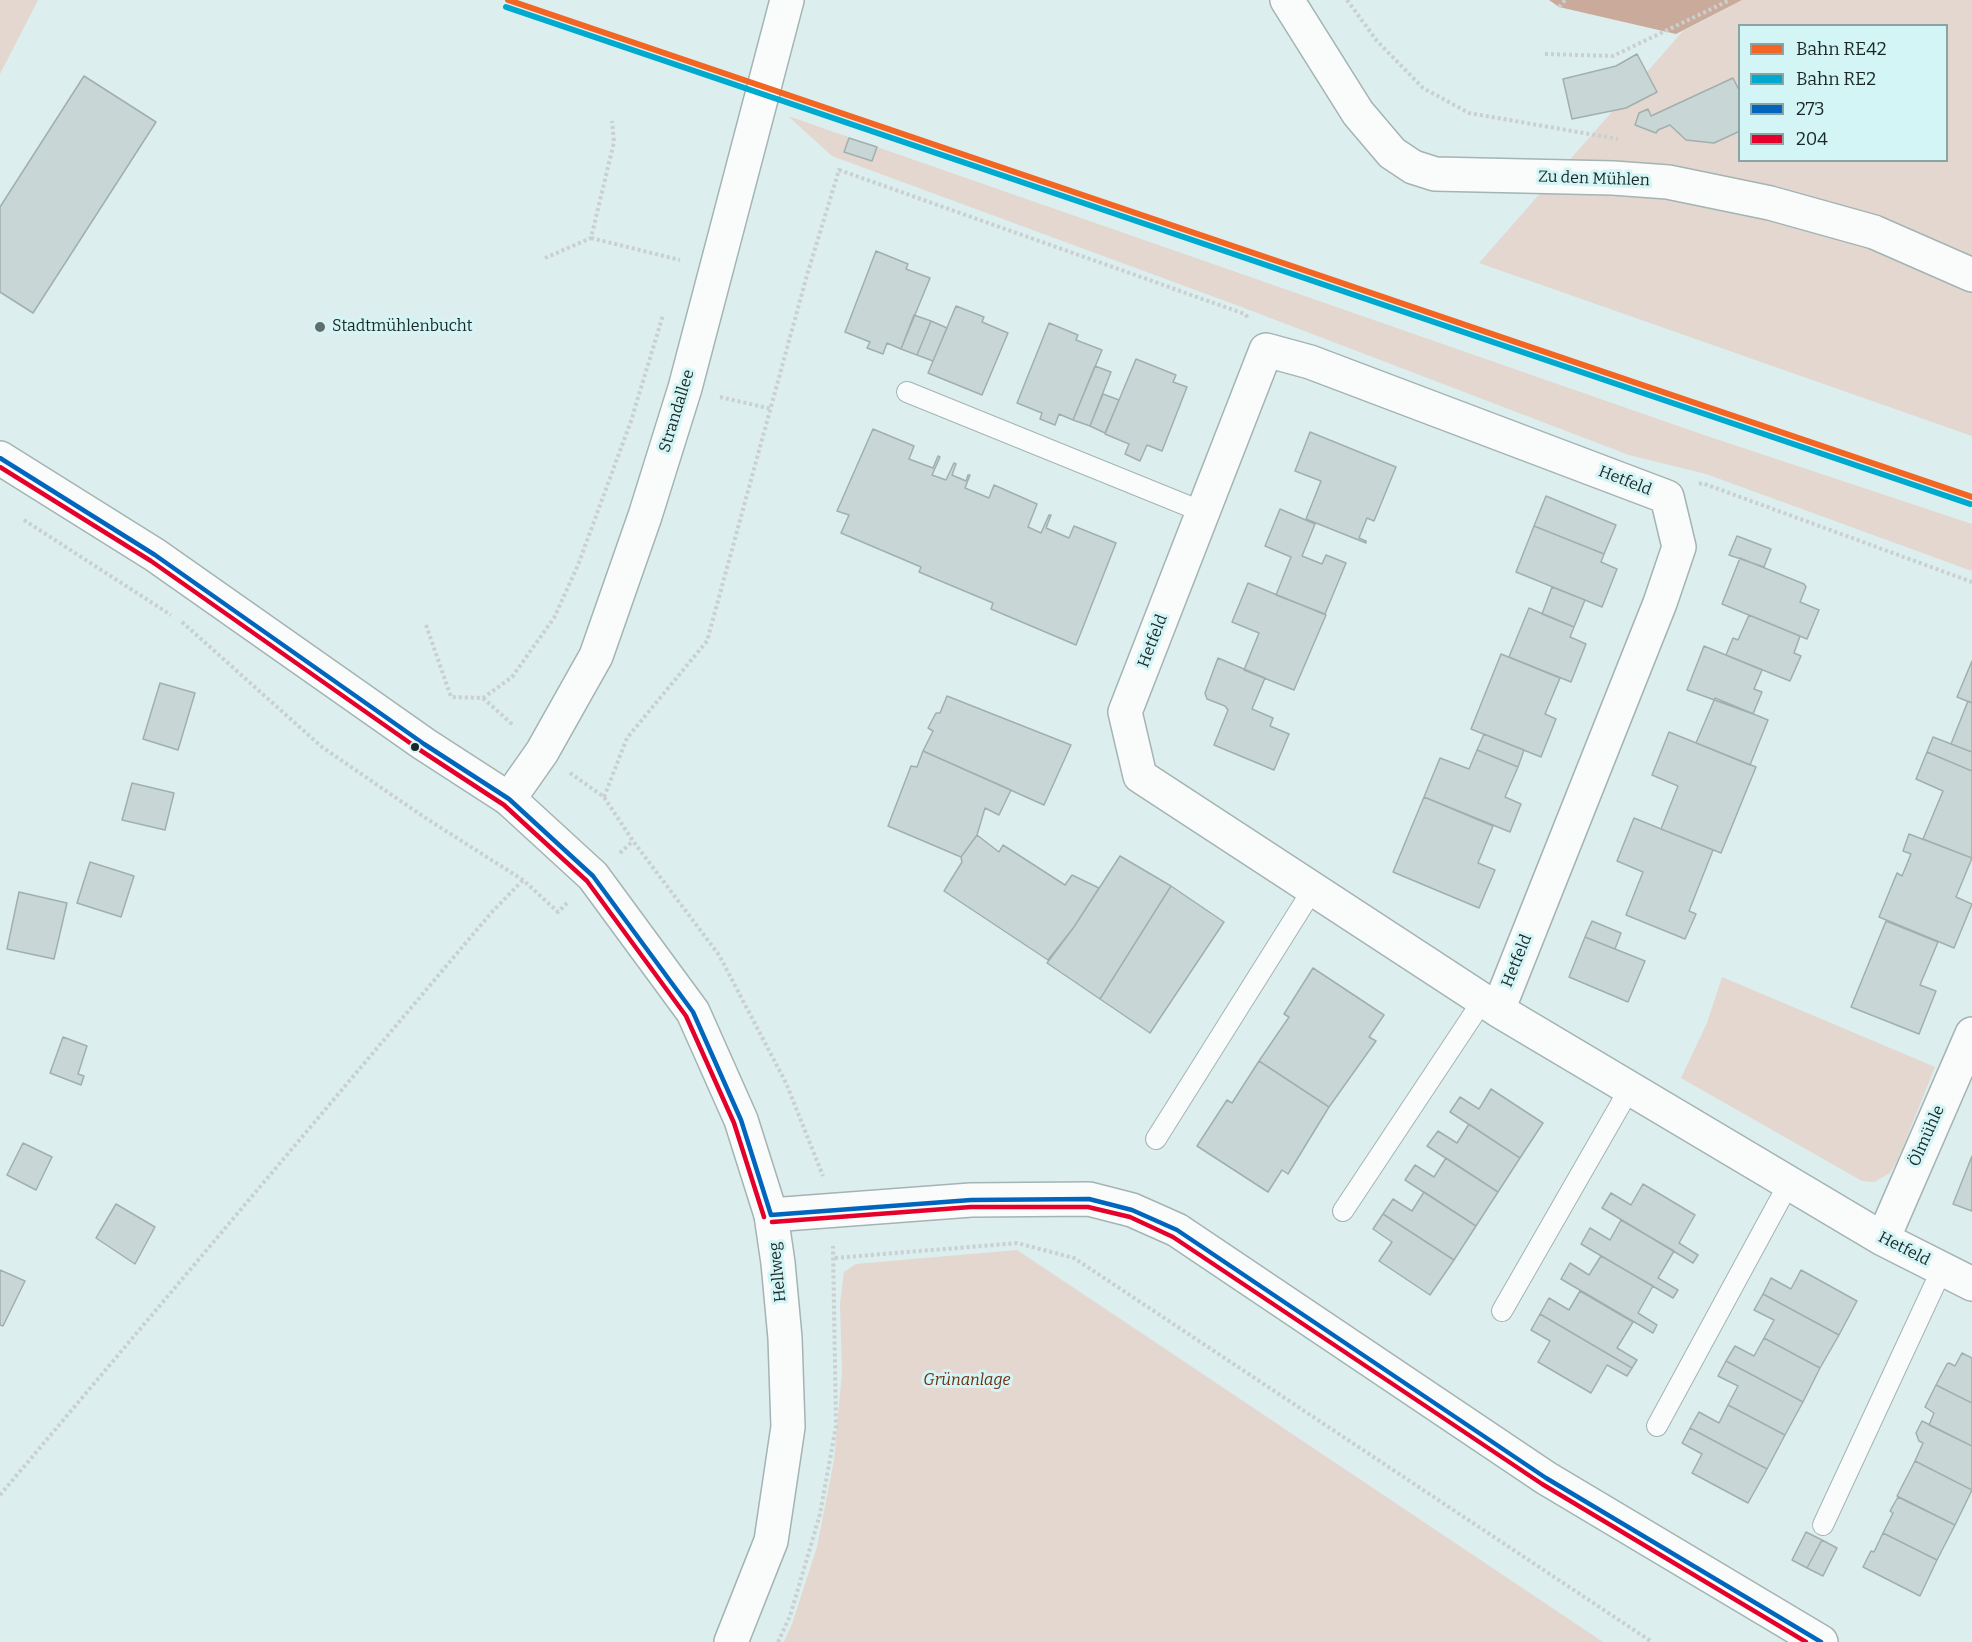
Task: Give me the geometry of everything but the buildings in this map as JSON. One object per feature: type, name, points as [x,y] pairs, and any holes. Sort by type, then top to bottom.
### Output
[{"type":"street","name":"Strandallee","points":[[510,800],[542,752],[596,656],[645,516],[685,388],[787,0]]},
{"type":"street","name":"Zu den Mühlen","points":[[1287,0],[1358,113],[1392,153],[1413,166],[1434,174],[1613,178],[1668,182],[1770,203],[1874,232],[1972,275]]},
{"type":"street","name":"Hetfeld","points":[[1491,1005],[1660,603],[1678,547],[1667,497],[1310,362],[1266,350],[1125,712],[1140,776],[1491,1005],[1883,1239],[1972,1284]]},
{"type":"street","name":"Hellweg","points":[[0,458],[147,550],[424,744],[510,800],[593,876],[693,1012],[741,1120],[771,1215],[785,1338],[788,1427],[771,1541],[731,1642]]},
{"type":"street","name":"Ölmühle","points":[[1883,1239],[1972,1034]]},
{"type":"street","points":[[771,1215],[971,1200],[1089,1199],[1132,1210],[1177,1230],[1546,1478],[1821,1642]]},
{"type":"lane","points":[[908,392],[1203,512]]},
{"type":"lane","points":[[1156,1139],[1313,889]]},
{"type":"lane","points":[[1343,1211],[1491,1005]]},
{"type":"lane","points":[[1502,1311],[1630,1088]]},
{"type":"lane","points":[[1657,1426],[1789,1183]]},
{"type":"lane","points":[[1823,1525],[1942,1269]]},
{"type":"path","points":[[1347,0],[1377,41],[1423,88],[1469,113],[1622,140]]},
{"type":"path","points":[[1559,7],[1565,0]]},
{"type":"path","points":[[1545,54],[1613,56],[1730,0]]},
{"type":"path","points":[[591,238],[614,142],[612,121]]},
{"type":"path","points":[[1266,350],[1245,314],[839,170],[807,275],[707,641],[627,738],[604,797],[633,842],[719,956],[786,1083],[822,1173],[835,1258],[1017,1243],[1074,1258],[1652,1642]]},
{"type":"path","points":[[545,258],[591,238],[680,260],[677,270]]},
{"type":"path","points":[[426,625],[451,697],[483,698],[512,677],[554,618],[578,565],[631,421],[664,314]]},
{"type":"path","points":[[685,388],[771,409]]},
{"type":"path","points":[[1667,497],[1702,483],[1972,582]]},
{"type":"path","points":[[0,1495],[483,922],[523,880],[424,817],[322,747],[179,619],[19,516]]},
{"type":"green space","points":[[0,0],[38,0],[0,74]]},
{"type":"green space","points":[[1742,0],[1972,0],[1972,436],[1479,263],[1683,31]]},
{"type":"green space","points":[[788,116],[1701,434],[1972,524],[1972,571],[1706,474],[1629,455],[1239,306],[832,156]]},
{"type":"green space","points":[[1722,977],[1935,1067],[1898,1159],[1890,1173],[1874,1182],[1862,1181],[1681,1078],[1707,1023]]},
{"type":"green space","name":"Grünanlage","points":[[1017,1250],[1603,1642],[784,1642],[817,1547],[834,1460],[842,1372],[840,1304],[844,1272],[856,1264]]},
{"type":"shaded area","points":[[1549,0],[1742,0],[1676,34],[1559,7]]},
{"type":"rail line","name":"RE42","points":[[508,0],[1972,497]]},
{"type":"rail line","name":"RE2","points":[[506,7],[1970,504]]},
{"type":"transit line","name":"273","points":[[0,458],[155,555],[424,744],[509,799],[593,876],[693,1012],[741,1120],[771,1215]]},
{"type":"transit line","name":"204","points":[[0,467],[151,561],[420,750],[504,805],[587,881],[686,1016],[734,1123],[764,1217]]},
{"type":"transit line","name":"273","points":[[771,1215],[971,1200],[1089,1199],[1132,1210],[1177,1230],[1546,1478],[1821,1642]]},
{"type":"transit line","name":"204","points":[[772,1222],[971,1207],[1088,1207],[1130,1217],[1173,1237],[1542,1484],[1806,1642]]},
{"type":"place","name":"Stadtmühlenbucht","points":[[320,327]]}]
